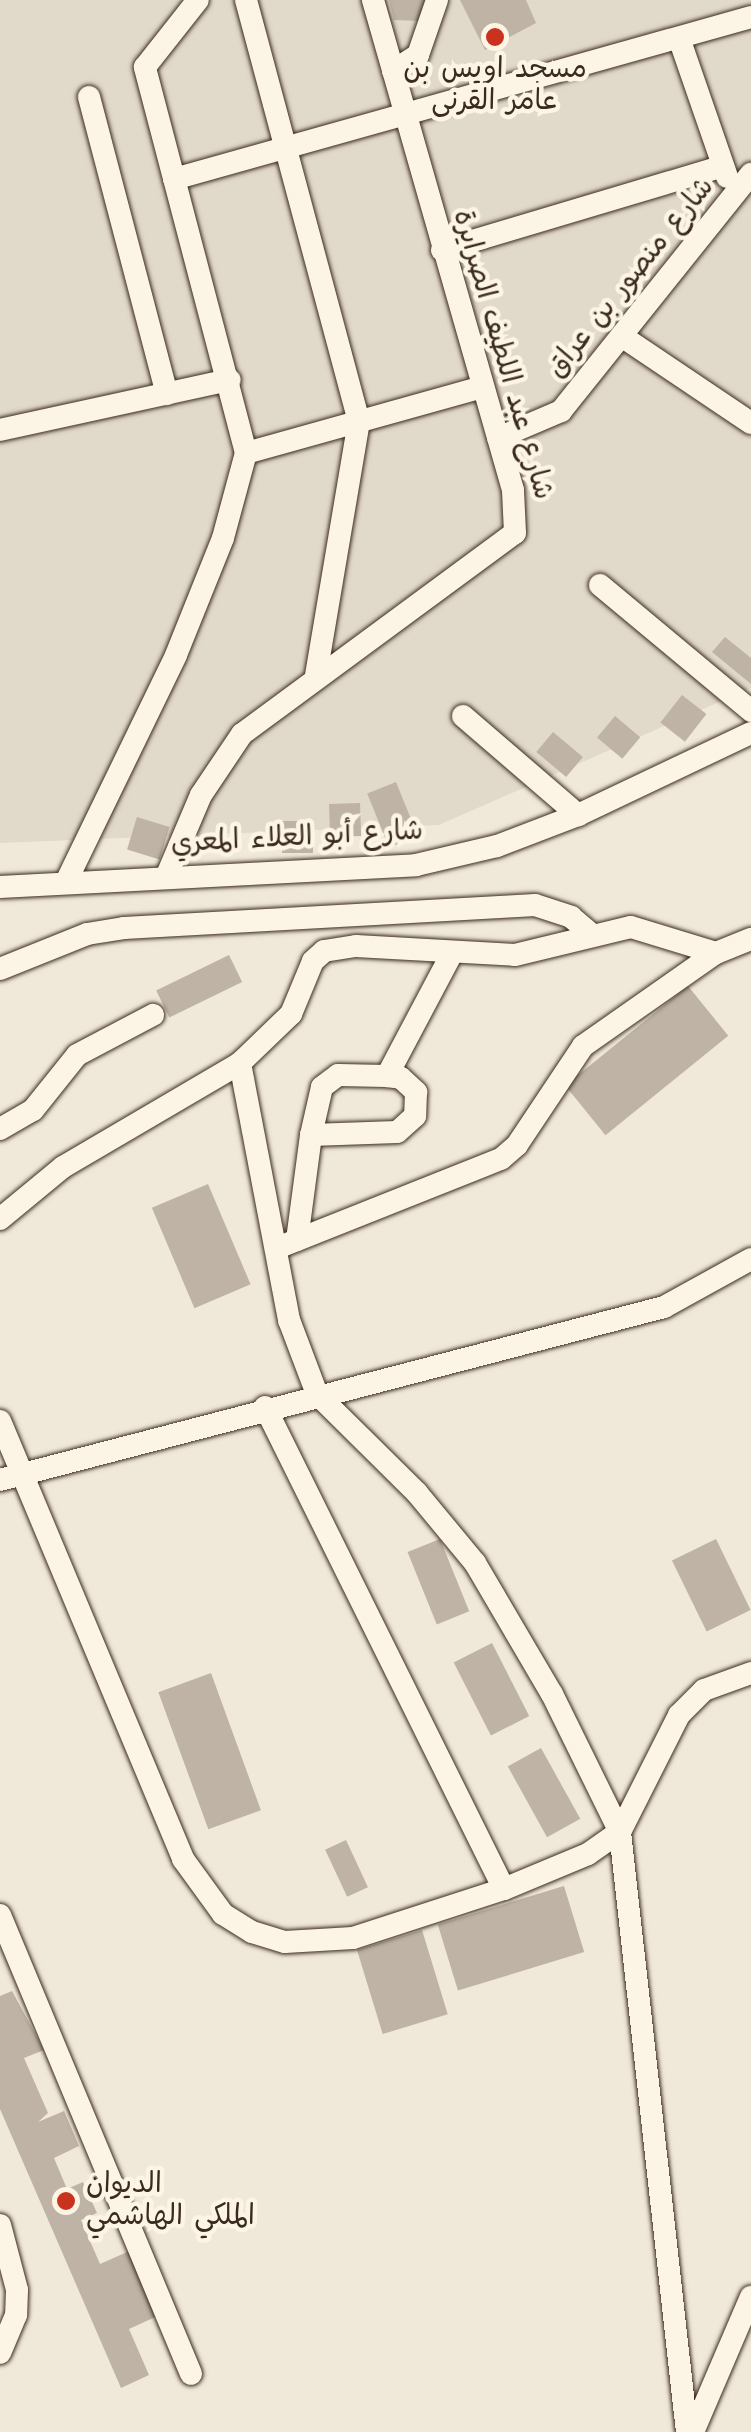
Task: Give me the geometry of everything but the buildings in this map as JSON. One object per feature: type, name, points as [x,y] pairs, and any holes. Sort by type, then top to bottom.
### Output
[{"type":"street","points":[[66,882],[176,655],[222,538],[246,454],[230,380],[144,67],[151,53],[198,0]]},
{"type":"street","points":[[246,0],[291,150],[359,421],[316,674]]},
{"type":"street","name":"شارع عبد اللطيف الصرايرة","points":[[168,875],[220,760],[316,674],[515,533],[513,490],[373,0]]},
{"type":"street","points":[[393,70],[418,55],[437,0]]},
{"type":"street","points":[[174,179],[291,150],[751,17]]},
{"type":"street","points":[[679,38],[740,207]]},
{"type":"street","points":[[89,97],[167,394]]},
{"type":"street","points":[[442,250],[723,166]]},
{"type":"street","name":"شارع منصور بن عراق","points":[[498,438],[560,410],[740,207],[751,174]]},
{"type":"street","points":[[623,337],[751,423]]},
{"type":"street","points":[[0,430],[230,380]]},
{"type":"street","points":[[246,454],[483,387]]},
{"type":"street","points":[[600,584],[751,711]]},
{"type":"street","points":[[463,716],[578,815]]},
{"type":"street","name":"شارع أبو العلاء المعري","points":[[0,887],[168,875],[416,865],[497,846],[578,815],[751,733]]},
{"type":"street","points":[[0,969],[87,934],[140,927],[535,905],[571,917],[590,933]]},
{"type":"street","points":[[0,1219],[64,1167],[240,1064],[291,1014],[313,961],[324,951],[356,946],[515,955],[590,933],[654,929],[716,952]]},
{"type":"street","points":[[287,1244],[501,1159],[533,1123],[570,1058],[716,952],[751,940]]},
{"type":"street","points":[[386,1076],[452,954]]},
{"type":"street","points":[[0,1129],[33,1110],[77,1056],[153,1015]]},
{"type":"street","points":[[240,1064],[287,1244],[289,1320],[317,1394],[417,1493],[475,1563],[552,1694],[620,1832],[690,2432]]},
{"type":"street","points":[[287,1244],[311,1135],[329,1079],[401,1078],[416,1092],[408,1126],[311,1135]]},
{"type":"street","points":[[9,1477],[265,1407],[664,1307],[751,1259]]},
{"type":"street","points":[[265,1407],[504,1890]]},
{"type":"street","points":[[0,1421],[9,1477],[183,1858],[223,1914],[285,1942],[320,1944],[504,1890],[588,1854],[620,1832],[679,1715],[704,1690],[751,1673]]},
{"type":"street","points":[[0,1915],[191,2374]]},
{"type":"street","points":[[0,2225],[17,2290],[13,2325],[0,2354]]},
{"type":"street","points":[[690,2432],[751,2297]]},
{"type":"shaded area","points":[[0,0],[751,0],[751,688],[439,825],[0,843]]},
{"type":"place","name":"مسجد اويس بن عامر القرنى","points":[[495,37]]},
{"type":"place","name":"الديوان الملكي الهاشمي","points":[[66,2201]]}]
